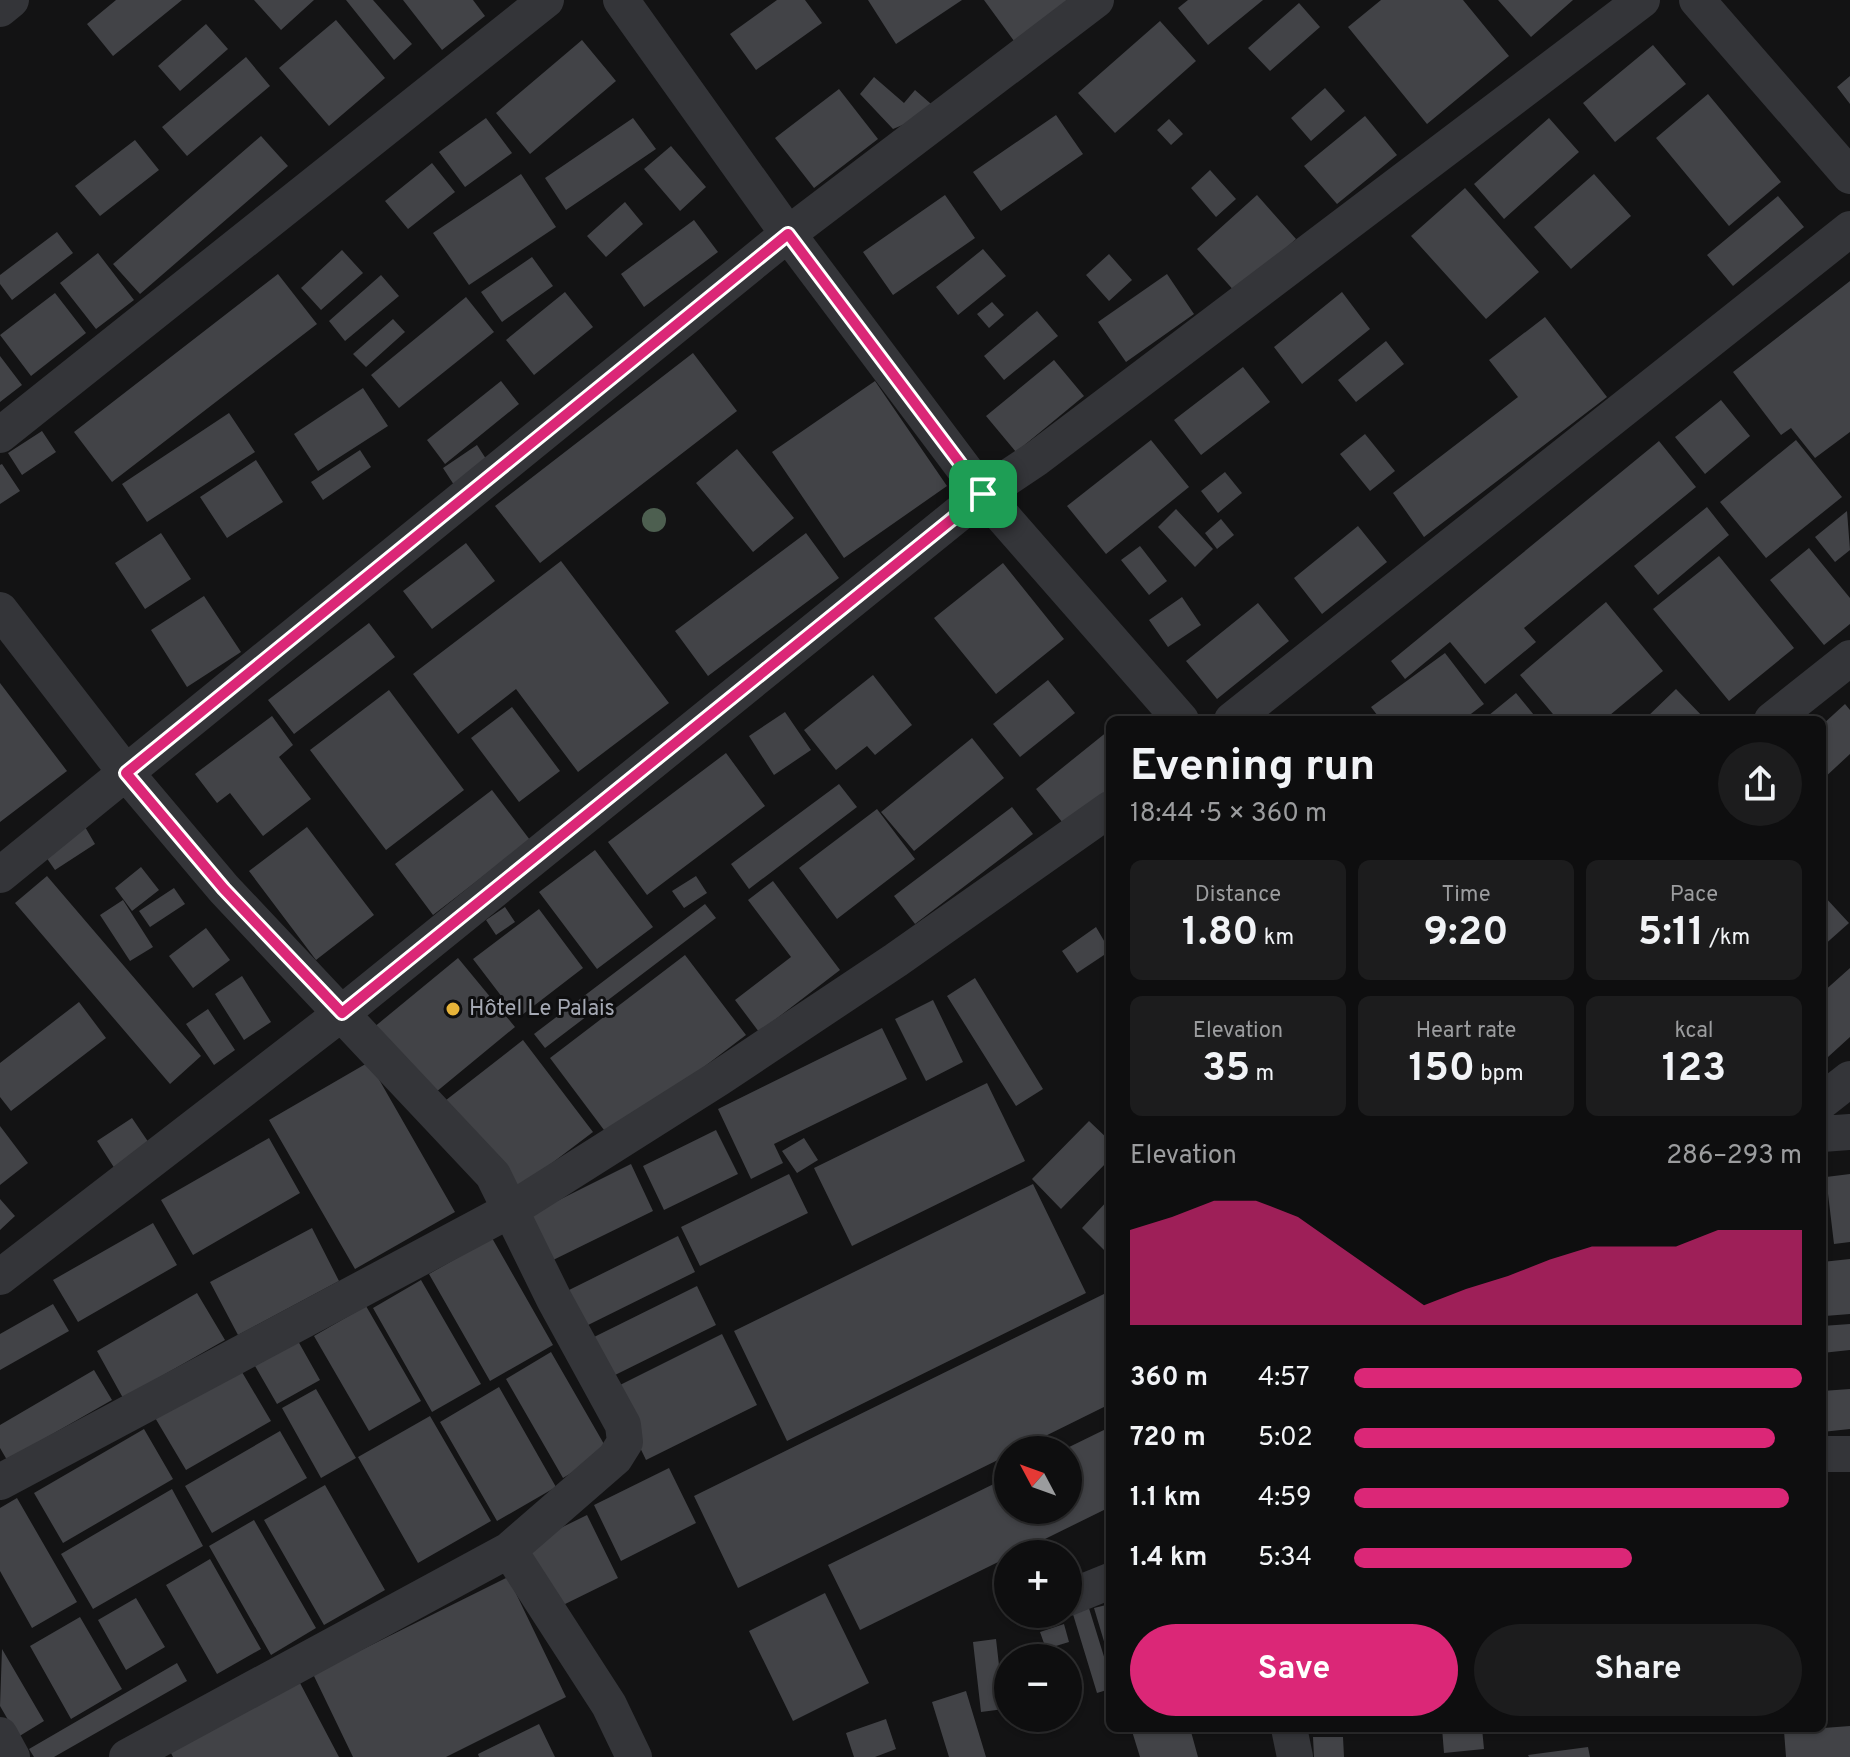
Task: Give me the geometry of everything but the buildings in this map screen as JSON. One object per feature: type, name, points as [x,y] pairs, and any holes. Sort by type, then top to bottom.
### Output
[{"type":"street","points":[[0,9],[11,0]]},
{"type":"street","points":[[0,435],[546,0]]},
{"type":"street","points":[[621,0],[788,234],[983,494],[1177,716]]},
{"type":"street","points":[[0,875],[788,234],[1096,0]]},
{"type":"street","points":[[0,1277],[342,1013],[983,494],[1037,458],[1642,0]]},
{"type":"street","points":[[1697,0],[1850,176]]},
{"type":"street","points":[[1237,716],[1850,229]]},
{"type":"street","points":[[0,610],[126,773],[224,889],[493,1175],[554,1299],[623,1425],[625,1442],[601,1474],[509,1550],[127,1757]]},
{"type":"street","points":[[1777,716],[1850,658]]},
{"type":"street","points":[[0,1482],[512,1209],[884,968],[1106,812]]},
{"type":"street","points":[[1826,1098],[1850,1079]]},
{"type":"street","points":[[1826,1134],[1850,1132]]},
{"type":"street","points":[[1826,1454],[1850,1454]]},
{"type":"street","points":[[509,1550],[609,1705],[634,1757]]},
{"type":"street","points":[[1082,1592],[1106,1583]]},
{"type":"street","points":[[1290,1732],[1295,1757]]},
{"type":"street","points":[[0,1735],[12,1757]]},
{"type":"place","name":"Hôtel Le Palais","points":[[453,1009]]},
{"type":"route","points":[[788,234],[983,494],[342,1013],[224,889],[126,773],[788,234]]}]
